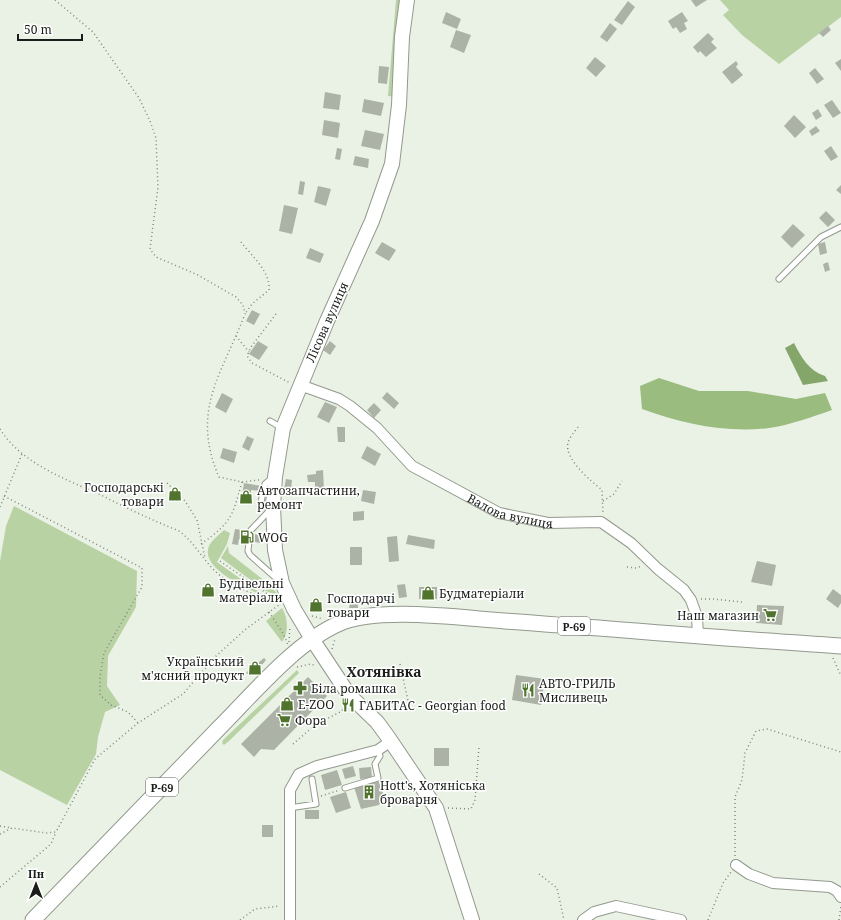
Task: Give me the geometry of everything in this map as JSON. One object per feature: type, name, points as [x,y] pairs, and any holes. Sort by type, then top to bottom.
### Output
[{"type":"main road","name":"Р-69","points":[[33,920],[255,692],[312,639],[337,624],[353,618],[378,615],[418,615],[698,635],[836,650]]},
{"type":"street","name":"Лісова вулиця","points":[[407,0],[402,37],[399,105],[392,164],[372,221],[300,385],[283,428],[275,477],[267,504],[282,583],[284,603],[312,639],[349,695],[377,722],[436,808],[472,920]]},
{"type":"street","name":"Валова вулиця","points":[[300,385],[339,399],[350,406],[377,428],[412,466],[499,513],[548,523],[601,522]]},
{"type":"street","points":[[601,522],[631,543],[652,563],[676,582],[691,600],[696,617],[698,635]]},
{"type":"street","points":[[290,920],[290,790],[299,774],[317,766],[378,750],[391,741]]},
{"type":"street","points":[[736,865],[750,874],[773,883],[830,887],[837,890],[841,897]]},
{"type":"street","points":[[583,920],[594,912],[616,906],[681,920]]},
{"type":"lane","points":[[779,279],[821,237],[841,227]]},
{"type":"lane","points":[[270,421],[283,428]]},
{"type":"lane","points":[[250,534],[267,504]]},
{"type":"lane","points":[[249,541],[248,551],[250,555],[282,583]]},
{"type":"lane","points":[[345,788],[378,778],[375,764],[380,756],[378,750]]},
{"type":"lane","points":[[289,808],[316,804],[312,779]]},
{"type":"path","points":[[55,0],[93,32],[139,98],[150,121],[156,138],[158,187],[150,249],[156,257],[198,276],[236,297],[243,305],[245,314]]},
{"type":"path","points":[[241,242],[265,273],[269,284],[268,290],[252,304],[245,314],[214,386],[208,406],[206,428],[209,449],[218,477],[242,482],[275,477]]},
{"type":"path","points":[[276,314],[247,356],[252,363],[285,382],[300,385]]},
{"type":"path","points":[[236,336],[249,352]]},
{"type":"path","points":[[578,427],[568,442],[568,450],[580,470],[602,490],[604,510],[601,522]]},
{"type":"path","points":[[0,429],[7,440],[22,454],[58,475],[178,531],[190,539],[214,570],[224,578],[244,589],[274,602],[284,603]]},
{"type":"path","points":[[0,507],[22,454]]},
{"type":"path","points":[[603,501],[614,494],[622,481]]},
{"type":"path","points":[[201,544],[225,526],[232,517],[242,482]]},
{"type":"path","points":[[167,483],[185,501],[197,520],[201,544],[206,560]]},
{"type":"path","points":[[4,496],[142,568],[142,587],[104,653],[100,677],[100,695],[111,705],[128,712],[138,723]]},
{"type":"path","points":[[220,561],[269,595],[274,602]]},
{"type":"path","points":[[627,566],[636,568],[652,563]]},
{"type":"path","points":[[691,600],[713,598],[742,602]]},
{"type":"path","points":[[0,887],[51,844],[95,759],[138,723],[183,694],[215,657],[246,629],[284,603]]},
{"type":"path","points":[[269,612],[284,635],[288,646],[290,634],[289,621]]},
{"type":"path","points":[[308,615],[325,619]]},
{"type":"path","points":[[332,651],[336,638]]},
{"type":"path","points":[[836,650],[834,659],[841,676]]},
{"type":"path","points":[[296,667],[311,664]]},
{"type":"path","points":[[400,664],[410,710]]},
{"type":"path","points":[[293,744],[315,725],[342,711],[349,695]]},
{"type":"path","points":[[708,920],[724,883],[736,865],[734,844],[734,797],[742,780],[745,753],[756,731],[767,728],[841,752]]},
{"type":"path","points":[[436,808],[472,809],[475,800],[479,746]]},
{"type":"path","points":[[315,798],[345,788]]},
{"type":"path","points":[[0,826],[46,833],[56,832]]},
{"type":"path","points":[[0,834],[12,828]]},
{"type":"path","points":[[539,874],[558,888],[564,920]]},
{"type":"path","points":[[840,920],[841,904]]},
{"type":"path","points":[[240,920],[255,909],[290,905]]},
{"type":"shaded area","points":[[396,0],[403,0],[397,97],[388,96]]},
{"type":"shaded area","points":[[720,0],[841,0],[841,17],[779,64],[742,35],[723,15],[729,10]]},
{"type":"shaded area","points":[[794,343],[806,363],[814,371],[825,376],[828,381],[803,385],[785,348]]},
{"type":"shaded area","points":[[659,378],[699,391],[748,391],[796,399],[825,393],[832,410],[777,427],[737,429],[705,426],[673,419],[642,409],[640,386]]},
{"type":"shaded area","points":[[14,506],[137,571],[136,607],[108,656],[107,686],[120,705],[105,712],[98,737],[96,754],[67,805],[0,770],[0,561],[6,526]]},
{"type":"shaded area","points":[[224,530],[230,533],[227,544],[217,562],[266,597],[228,578],[212,563],[208,555],[209,546]]},
{"type":"shaded area","points":[[228,546],[229,553],[270,585],[280,597],[264,590],[221,558]]},
{"type":"shaded area","points":[[282,608],[286,616],[287,629],[282,642],[266,621]]},
{"type":"shaded area","points":[[297,670],[299,673],[229,741],[224,745],[222,743],[223,740]]},
{"type":"building","points":[[691,0],[707,0],[696,7]]},
{"type":"building","points":[[628,1],[635,7],[622,25],[614,20]]},
{"type":"building","points":[[446,12],[461,19],[457,29],[442,23]]},
{"type":"building","points":[[682,12],[688,21],[684,23],[687,29],[680,33],[676,27],[673,29],[668,21]]},
{"type":"building","points":[[610,23],[617,29],[607,42],[600,37]]},
{"type":"building","points":[[828,26],[831,30],[823,37],[819,33]]},
{"type":"building","points":[[456,30],[471,35],[464,53],[450,47]]},
{"type":"building","points":[[708,33],[714,39],[711,42],[717,48],[706,57],[700,51],[698,53],[693,47]]},
{"type":"building","points":[[595,57],[606,66],[596,77],[586,68]]},
{"type":"building","points":[[841,59],[841,71],[835,63]]},
{"type":"building","points":[[736,61],[738,64],[736,67],[743,75],[732,84],[722,72]]},
{"type":"building","points":[[379,66],[389,67],[387,84],[378,83]]},
{"type":"building","points":[[815,68],[824,79],[817,84],[809,73]]},
{"type":"building","points":[[325,92],[341,95],[339,110],[323,108]]},
{"type":"building","points":[[364,99],[384,103],[381,116],[362,112]]},
{"type":"building","points":[[832,100],[841,113],[833,118],[824,105]]},
{"type":"building","points":[[818,109],[822,116],[816,120],[812,113]]},
{"type":"building","points":[[794,115],[806,127],[795,138],[784,126]]},
{"type":"building","points":[[324,120],[340,123],[338,138],[322,135]]},
{"type":"building","points":[[816,126],[820,131],[812,136],[809,131]]},
{"type":"building","points":[[365,130],[384,134],[380,150],[361,146]]},
{"type":"building","points":[[831,146],[838,157],[831,161],[824,151]]},
{"type":"building","points":[[337,148],[342,149],[340,160],[335,159]]},
{"type":"building","points":[[355,156],[369,159],[368,168],[353,165]]},
{"type":"building","points":[[300,181],[305,182],[303,195],[298,194]]},
{"type":"building","points":[[841,185],[841,194],[836,190]]},
{"type":"building","points":[[318,186],[331,189],[326,206],[314,202]]},
{"type":"building","points":[[284,205],[298,208],[292,234],[279,231]]},
{"type":"building","points":[[826,211],[835,220],[828,227],[819,218]]},
{"type":"building","points":[[793,224],[805,235],[792,248],[781,237]]},
{"type":"building","points":[[382,242],[396,250],[389,261],[375,253]]},
{"type":"building","points":[[825,242],[827,253],[820,255],[818,244]]},
{"type":"building","points":[[310,248],[324,254],[320,263],[306,258]]},
{"type":"building","points":[[828,262],[830,270],[825,272],[823,264]]},
{"type":"building","points":[[252,310],[260,314],[254,325],[246,321]]},
{"type":"building","points":[[258,341],[268,347],[259,360],[249,354]]},
{"type":"building","points":[[330,341],[336,346],[330,355],[323,350]]},
{"type":"building","points":[[387,392],[399,403],[394,409],[382,398]]},
{"type":"building","points":[[222,393],[233,399],[226,413],[215,407]]},
{"type":"building","points":[[325,402],[337,407],[329,423],[317,417]]},
{"type":"building","points":[[374,403],[381,410],[374,418],[367,410]]},
{"type":"building","points":[[337,427],[345,427],[345,442],[338,442]]},
{"type":"building","points":[[247,436],[254,439],[249,451],[242,447]]},
{"type":"building","points":[[367,446],[381,454],[375,466],[361,458]]},
{"type":"building","points":[[223,448],[237,452],[234,463],[220,458]]},
{"type":"building","points":[[323,470],[324,490],[315,490],[315,482],[308,482],[307,475],[316,474],[316,471]]},
{"type":"building","points":[[286,479],[292,480],[291,490],[284,489]]},
{"type":"building","name":"Автозапчастини, ремонт","points":[[244,483],[262,486],[261,491],[251,490],[250,504],[241,502]]},
{"type":"building","points":[[363,490],[376,492],[374,504],[361,501]]},
{"type":"building","points":[[364,511],[364,520],[353,521],[353,512]]},
{"type":"building","name":"WOG","points":[[235,529],[242,530],[241,532],[261,535],[260,543],[239,539],[238,545],[232,544]]},
{"type":"building","points":[[408,535],[435,540],[434,549],[406,544]]},
{"type":"building","points":[[397,536],[399,561],[389,562],[387,537]]},
{"type":"building","points":[[350,547],[362,547],[362,565],[350,565]]},
{"type":"building","points":[[757,561],[776,565],[772,586],[751,582]]},
{"type":"building","points":[[405,584],[407,597],[399,598],[397,585]]},
{"type":"building","name":"Будматеріали","points":[[419,587],[437,587],[437,599],[419,599]]},
{"type":"building","points":[[833,589],[841,595],[841,603],[838,608],[826,599]]},
{"type":"building","name":"Господарчі товари","points":[[312,600],[322,603],[320,610],[310,607]]},
{"type":"building","points":[[350,603],[358,603],[358,608],[349,608]]},
{"type":"building","name":"Наш магазин","points":[[757,605],[784,606],[782,625],[756,623]]},
{"type":"building","points":[[264,658],[266,660],[261,666],[258,663]]},
{"type":"building","points":[[256,663],[260,667],[255,672],[251,668]]},
{"type":"building","points":[[250,669],[254,672],[250,676],[246,673]]},
{"type":"building","name":"АВТО-ГРИЛЬ Мисливець","points":[[516,675],[545,679],[541,705],[512,700]]},
{"type":"building","name":"Фора","points":[[308,677],[327,696],[274,750],[261,749],[254,757],[241,744]]},
{"type":"building","points":[[434,748],[449,748],[449,766],[434,766]]},
{"type":"building","points":[[353,766],[356,776],[345,779],[342,769]]},
{"type":"building","points":[[371,767],[372,778],[360,779],[359,768]]},
{"type":"building","points":[[337,770],[342,785],[325,790],[321,775]]},
{"type":"building","name":"Hott's, Хотяніська броварня","points":[[378,780],[384,796],[379,805],[361,809],[354,787]]},
{"type":"building","points":[[346,792],[351,808],[336,813],[330,797]]},
{"type":"building","points":[[305,810],[319,810],[319,819],[305,819]]},
{"type":"building","points":[[262,825],[273,825],[273,837],[262,837]]},
{"type":"place","name":"Господарські товари","points":[[175,494]]},
{"type":"place","name":"Автозапчастини, ремонт","points":[[246,497]]},
{"type":"place","name":"WOG","points":[[247,537]]},
{"type":"place","name":"Будівельні матеріали","points":[[208,590]]},
{"type":"place","name":"Будматеріали","points":[[428,593]]},
{"type":"place","name":"Господарчі товари","points":[[316,605]]},
{"type":"place","name":"Наш магазин","points":[[770,615]]},
{"type":"place","name":"Український м'ясний продукт","points":[[255,668]]},
{"type":"place","name":"Біла ромашка","points":[[300,688]]},
{"type":"place","name":"АВТО-ГРИЛЬ Мисливець","points":[[528,690]]},
{"type":"place","name":"E-ZOO","points":[[287,704]]},
{"type":"place","name":"ГАБИТАС - Georgian food","points":[[348,705]]},
{"type":"place","name":"Фора","points":[[284,720]]},
{"type":"place","name":"Hott's, Хотяніська броварня","points":[[369,792]]},
{"type":"district","name":"Хотянівка","points":[[384,671]]}]
